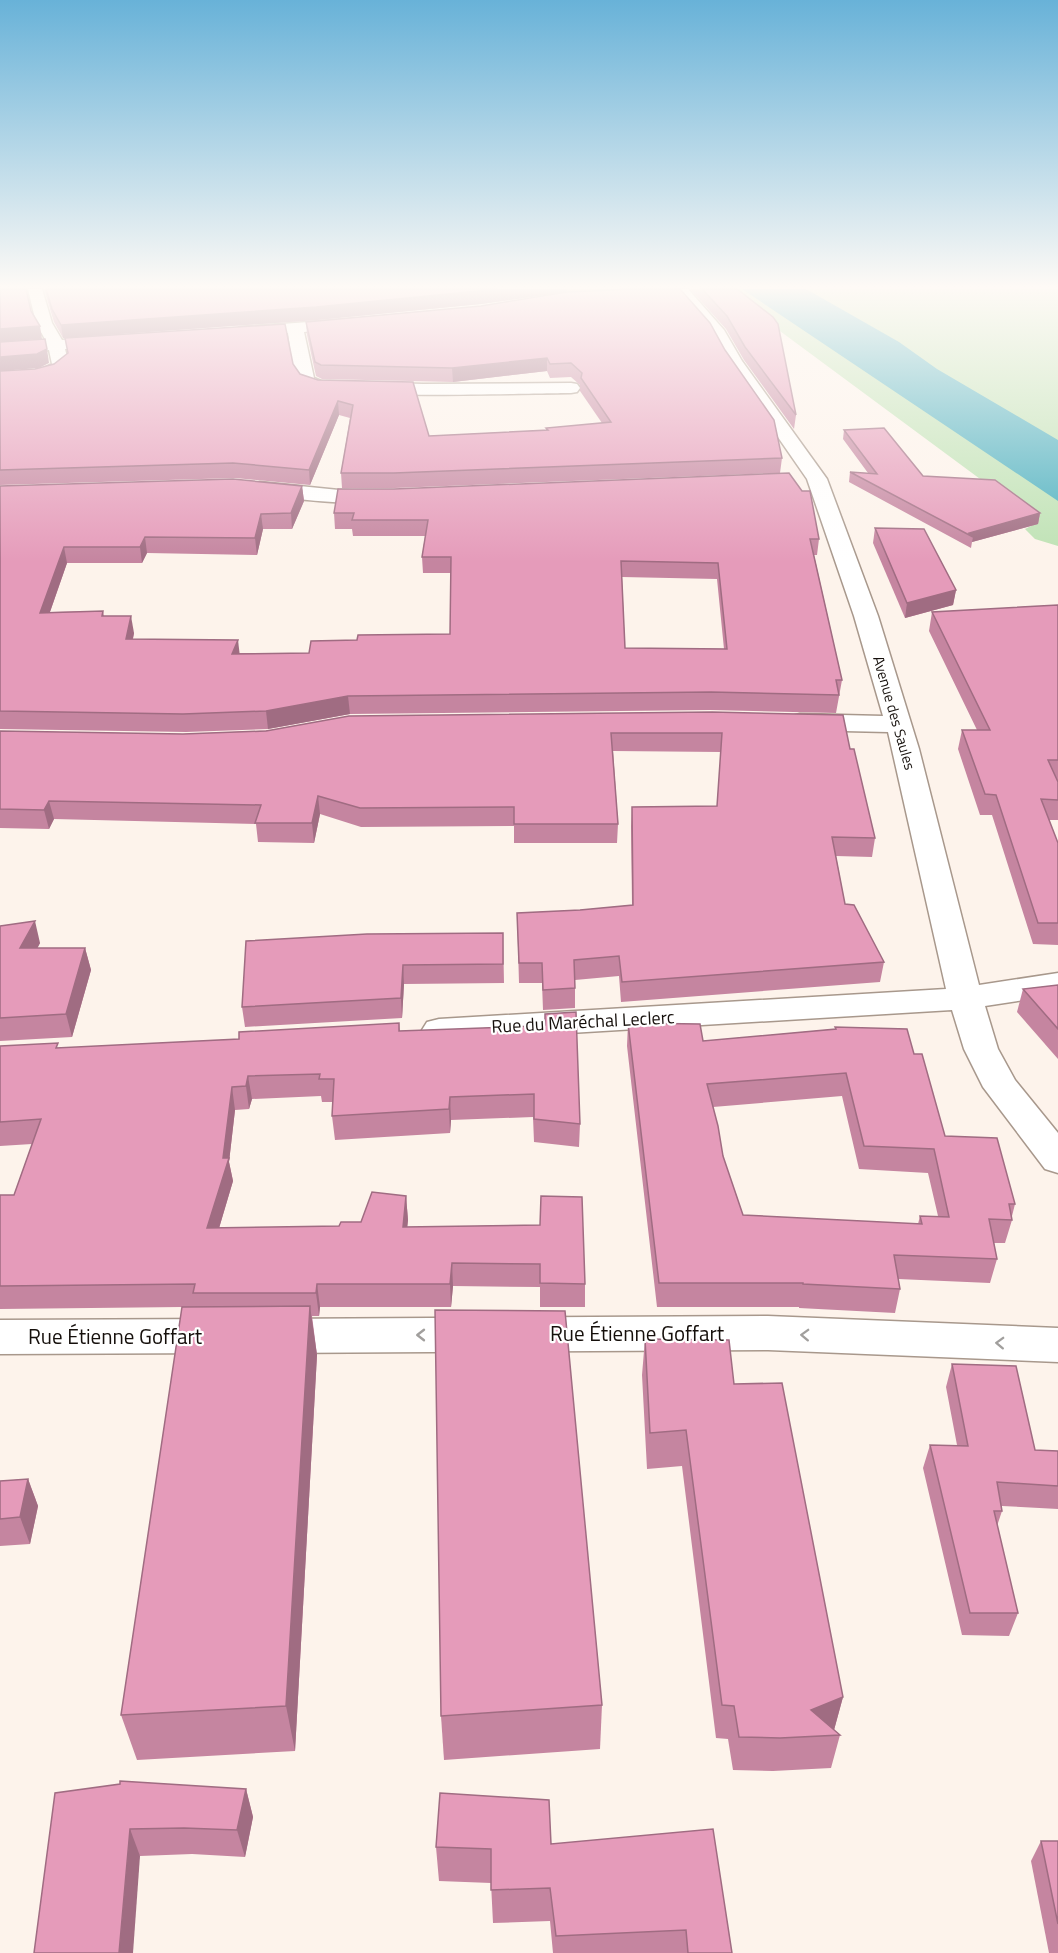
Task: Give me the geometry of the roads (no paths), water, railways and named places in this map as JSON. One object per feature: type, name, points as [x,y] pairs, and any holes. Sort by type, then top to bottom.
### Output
[{"type":"street","points":[[307,380],[318,386],[423,389],[571,388]]},
{"type":"street","name":"Avenue des Saules","points":[[745,380],[805,479],[866,616],[906,749],[966,998],[981,1049],[1001,1087],[1058,1159]]},
{"type":"street","points":[[235,486],[339,496],[407,496]]},
{"type":"street","points":[[781,722],[897,724]]},
{"type":"street","name":"Rue du Maréchal Leclerc","points":[[413,1032],[711,1016],[966,998],[1058,984]]},
{"type":"street","name":"Rue Étienne Goffart","points":[[0,1337],[768,1334],[1058,1345]]},
{"type":"water","points":[[878,380],[956,380],[1058,440],[1058,501]]}]
